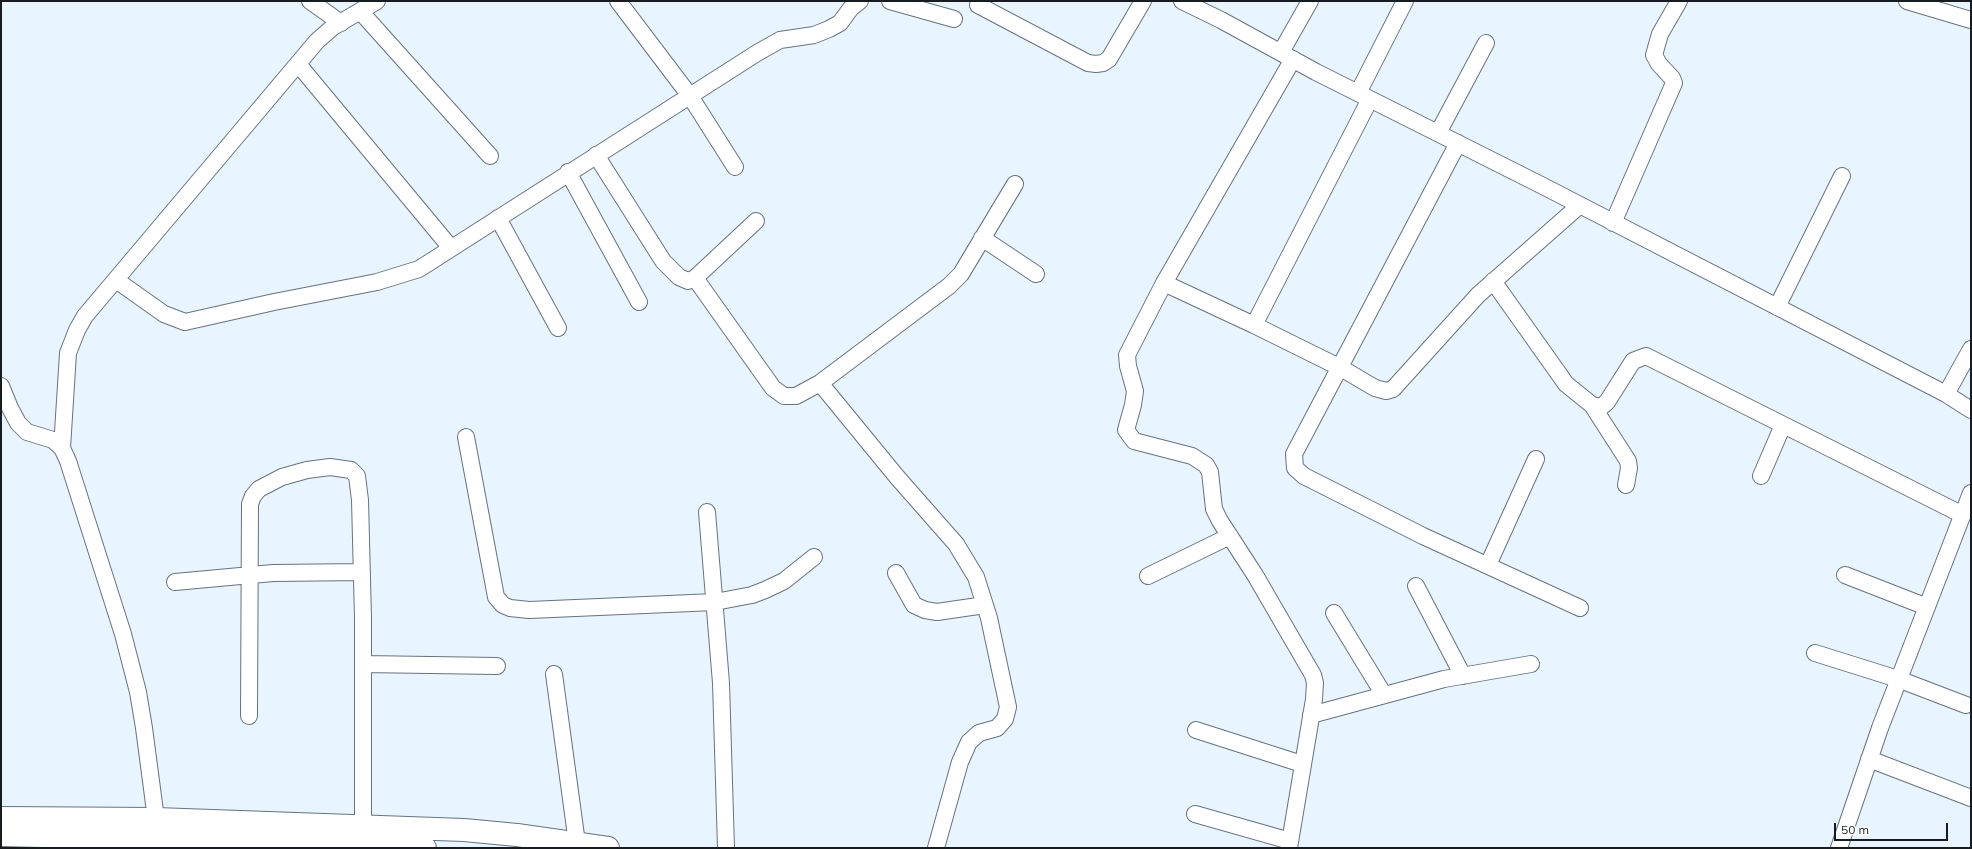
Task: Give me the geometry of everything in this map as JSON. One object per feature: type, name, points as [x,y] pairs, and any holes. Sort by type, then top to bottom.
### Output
[{"type":"highway","points":[[1,818],[154,829],[327,846],[425,848]]},
{"type":"highway","points":[[1,835],[36,842],[154,829],[363,827],[464,830],[608,848]]},
{"type":"street","points":[[310,1],[341,23]]},
{"type":"street","points":[[62,448],[68,353],[77,330],[85,316],[317,41],[341,23],[377,1]]},
{"type":"street","points":[[618,1],[690,96],[735,168]]},
{"type":"street","points":[[116,280],[164,314],[185,322],[400,275],[419,269],[568,172],[780,40],[814,35],[840,23],[851,8],[860,1]]},
{"type":"street","points":[[890,1],[954,19]]},
{"type":"street","points":[[978,5],[1088,63],[1104,64],[1109,59],[1143,1]]},
{"type":"street","points":[[1182,1],[1221,20],[1364,96],[1580,205],[1946,394],[1971,410]]},
{"type":"street","points":[[1194,814],[1290,844],[1315,683],[1313,675],[1255,575],[1214,509],[1210,472],[1206,465],[1192,456],[1134,441],[1126,430],[1134,405],[1135,391],[1128,366],[1127,355],[1164,283],[1287,56],[1310,1]]},
{"type":"street","points":[[1254,325],[1364,96],[1405,1]]},
{"type":"street","points":[[1613,223],[1674,83],[1654,55],[1660,34],[1679,1]]},
{"type":"street","points":[[1907,1],[1971,20]]},
{"type":"street","points":[[360,11],[490,156]]},
{"type":"street","points":[[1438,133],[1486,43]]},
{"type":"street","points":[[298,64],[451,248]]},
{"type":"street","points":[[1458,143],[1341,368],[1294,454],[1295,468],[1304,476],[1423,536],[1580,608]]},
{"type":"street","points":[[596,155],[663,262],[679,278],[688,281],[695,278],[756,222]]},
{"type":"street","points":[[568,172],[639,302]]},
{"type":"street","points":[[1777,307],[1842,176]]},
{"type":"street","points":[[695,278],[773,388],[784,396],[796,396],[820,383],[949,286],[961,274],[1015,184]]},
{"type":"street","points":[[1164,283],[1341,368],[1375,388],[1386,391],[1393,389],[1493,280],[1580,205]]},
{"type":"street","points":[[498,218],[558,328]]},
{"type":"street","points":[[982,238],[1036,274]]},
{"type":"street","points":[[1493,280],[1566,384],[1592,405],[1628,461],[1629,468],[1626,485]]},
{"type":"street","points":[[1946,394],[1971,349]]},
{"type":"street","points":[[1592,405],[1601,407],[1607,402],[1633,361],[1646,356],[1962,515]]},
{"type":"street","points":[[820,383],[897,477],[956,544],[976,577],[985,605],[1008,707],[1005,720],[997,728],[979,733],[970,742],[960,762],[936,848]]},
{"type":"street","points":[[1,386],[18,423],[27,432],[53,440],[62,448],[68,461],[124,634],[144,728],[154,829]]},
{"type":"street","points":[[1761,476],[1783,425]]},
{"type":"street","points":[[466,437],[496,597],[503,605],[510,608],[529,610],[715,602],[752,595],[765,590],[784,581],[814,557]]},
{"type":"street","points":[[1488,565],[1536,459]]},
{"type":"street","points":[[248,716],[250,504],[252,496],[259,489],[282,477],[307,470],[330,468],[351,470],[357,476],[360,500],[363,664],[363,827]]},
{"type":"street","points":[[1839,848],[1898,679],[1971,493]]},
{"type":"street","points":[[707,512],[721,683],[726,848]]},
{"type":"street","points":[[1148,576],[1230,536]]},
{"type":"street","points":[[175,582],[273,573],[362,572]]},
{"type":"street","points":[[896,573],[914,605],[925,610],[937,612],[985,605]]},
{"type":"street","points":[[1845,575],[1927,607]]},
{"type":"street","points":[[1416,586],[1463,676]]},
{"type":"street","points":[[1334,613],[1384,695]]},
{"type":"street","points":[[1815,653],[1898,679],[1966,705]]},
{"type":"street","points":[[363,664],[497,666]]},
{"type":"street","points":[[1311,715],[1384,695],[1463,676],[1531,664]]},
{"type":"street","points":[[554,674],[577,843]]},
{"type":"street","points":[[1196,730],[1302,764]]},
{"type":"street","points":[[1869,759],[1971,798]]}]
